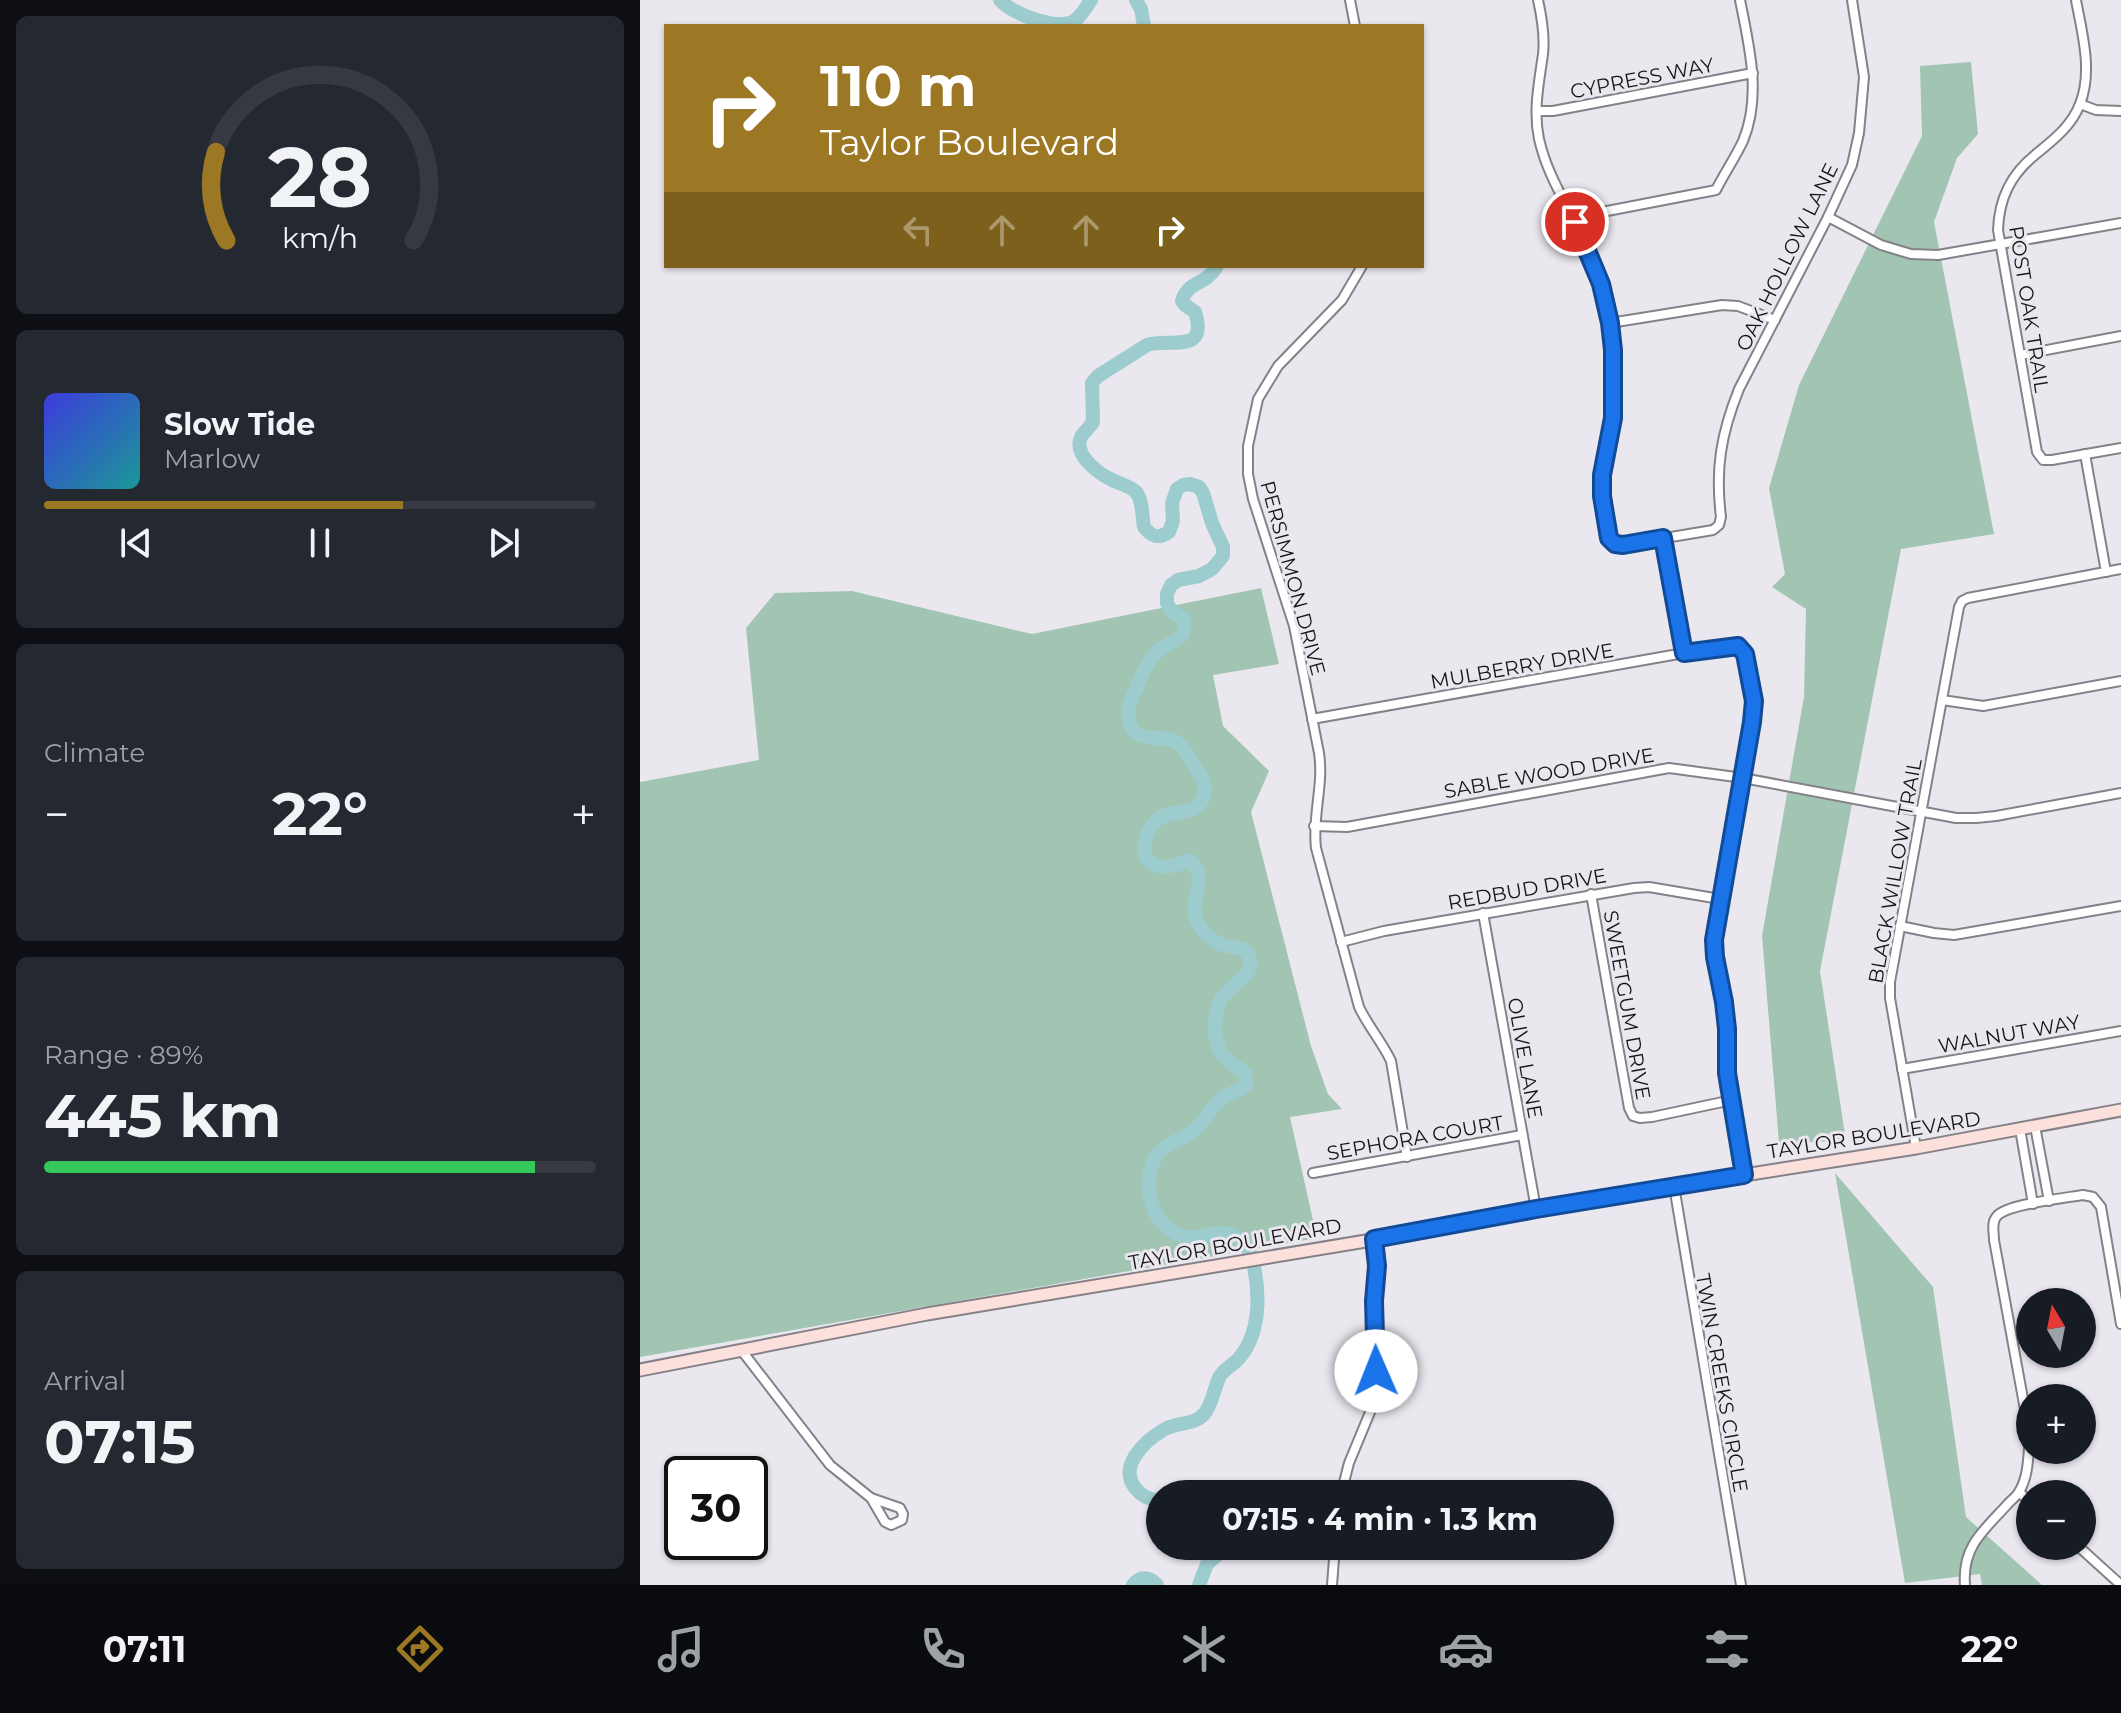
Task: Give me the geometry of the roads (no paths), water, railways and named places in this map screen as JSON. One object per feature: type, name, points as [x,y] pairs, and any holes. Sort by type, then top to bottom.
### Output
[{"type":"street","points":[[1350,0],[1355,24]]},
{"type":"street","points":[[1538,0],[1543,26],[1543,53],[1537,85],[1539,137],[1546,166],[1575,222],[1601,284],[1610,323],[1614,365],[1613,418],[1602,475],[1609,538],[1615,544],[1623,545],[1663,538],[1684,653]]},
{"type":"street","points":[[1575,222],[1602,212],[1716,190],[1743,140],[1753,96],[1753,73],[1740,0]]},
{"type":"street","name":"OAK HOLLOW LANE","points":[[1663,538],[1713,530],[1719,525],[1718,467],[1728,417],[1739,389],[1852,165],[1863,107],[1864,77],[1852,0]]},
{"type":"street","name":"POST OAK TRAIL","points":[[2076,0],[2086,52],[2086,77],[2080,104],[2055,140],[2032,156],[2018,171],[2005,191],[1998,230],[2037,452],[2043,460],[2085,454]]},
{"type":"street","name":"CYPRESS WAY","points":[[1537,111],[1553,111],[1753,73]]},
{"type":"street","points":[[2080,104],[2096,110],[2121,111]]},
{"type":"street","points":[[1828,217],[1881,245],[1911,254],[1938,255],[2121,223]]},
{"type":"street","name":"PERSIMMON DRIVE","points":[[1361,268],[1342,300],[1278,366],[1258,399],[1248,446],[1248,474],[1253,499],[1294,626],[1303,667],[1321,768],[1314,826],[1316,848],[1359,1007],[1391,1061],[1407,1157]]},
{"type":"street","points":[[1610,323],[1722,305],[1738,306],[1775,320]]},
{"type":"street","points":[[2020,355],[2121,336]]},
{"type":"street","points":[[2121,448],[2085,454],[2106,572],[2121,569]]},
{"type":"street","name":"BLACK WILLOW TRAIL","points":[[1916,1148],[1890,998],[1890,982],[1959,607],[1962,601],[2106,572]]},
{"type":"street","name":"MULBERRY DRIVE","points":[[1312,719],[1738,646],[1745,654],[1754,701],[1743,778]]},
{"type":"street","points":[[1942,700],[1983,706],[2121,681]]},
{"type":"street","name":"SABLE WOOD DRIVE","points":[[1314,826],[1347,827],[1669,768],[1743,778],[1956,818],[1976,818],[2121,793]]},
{"type":"street","points":[[1743,778],[1714,940],[1727,1029],[1727,1073],[1744,1175]]},
{"type":"street","name":"REDBUD DRIVE","points":[[1341,942],[1483,913],[1649,887],[1720,899]]},
{"type":"street","name":"SWEETGUM DRIVE","points":[[1591,894],[1629,1108],[1633,1116],[1652,1117],[1732,1100]]},
{"type":"street","points":[[1900,926],[1954,935],[2121,906]]},
{"type":"street","name":"OLIVE LANE","points":[[1483,913],[1536,1209]]},
{"type":"street","name":"WALNUT WAY","points":[[1902,1069],[2121,1031]]},
{"type":"street","name":"TAYLOR BOULEVARD","points":[[640,1370],[927,1314],[1536,1209],[1916,1148],[2121,1110]]},
{"type":"street","points":[[2035,1126],[2049,1201]]},
{"type":"street","points":[[2020,1129],[2033,1204]]},
{"type":"street","name":"SEPHORA COURT","points":[[1313,1173],[1522,1135]]},
{"type":"street","name":"TWIN CREEKS CIRCLE","points":[[1674,1186],[1741,1585]]},
{"type":"street","points":[[2024,1480],[2030,1437],[1994,1240],[1993,1223],[1996,1216],[2007,1208],[2083,1195],[2093,1197],[2101,1207],[2121,1324]]},
{"type":"street","points":[[1345,1480],[1373,1405],[1377,1266],[1374,1239]]},
{"type":"street","points":[[742,1351],[830,1465],[871,1498]]},
{"type":"street","points":[[1965,1585],[1967,1556],[1973,1543],[2016,1495]]},
{"type":"street","points":[[1332,1585],[1334,1560]]},
{"type":"street","points":[[2093,1560],[2121,1585]]},
{"type":"waterway","points":[[1000,0],[1024,15],[1057,24],[1074,21],[1091,0]]},
{"type":"waterway","points":[[1136,0],[1144,24]]},
{"type":"waterway","points":[[1216,268],[1208,277],[1188,289],[1182,301],[1195,312],[1198,326],[1192,340],[1147,345],[1092,383],[1093,422],[1079,444],[1084,457],[1094,468],[1138,494],[1144,527],[1155,536],[1169,532],[1177,489],[1190,484],[1199,487],[1223,547],[1223,556],[1212,569],[1171,585],[1167,603],[1171,611],[1184,619],[1185,627],[1181,637],[1162,648],[1148,663],[1129,705],[1129,719],[1132,729],[1138,734],[1178,743],[1201,776],[1205,788],[1203,800],[1198,806],[1156,821],[1144,846],[1147,859],[1163,866],[1189,860],[1199,875],[1194,905],[1200,926],[1220,944],[1246,952],[1250,961],[1248,972],[1221,1000],[1215,1023],[1221,1053],[1245,1073],[1246,1085],[1220,1099],[1193,1132],[1160,1151],[1149,1180],[1152,1206],[1166,1227],[1177,1234],[1190,1237],[1222,1233],[1232,1235],[1244,1244],[1252,1257]]},
{"type":"waterway","points":[[1146,1497],[1132,1483],[1130,1474],[1135,1456],[1157,1434],[1201,1417],[1221,1375],[1247,1347],[1257,1314],[1254,1267]]},
{"type":"waterway","points":[[1199,1585],[1211,1560]]},
{"type":"waterway","points":[[1133,1585],[1145,1578],[1157,1585]]}]
